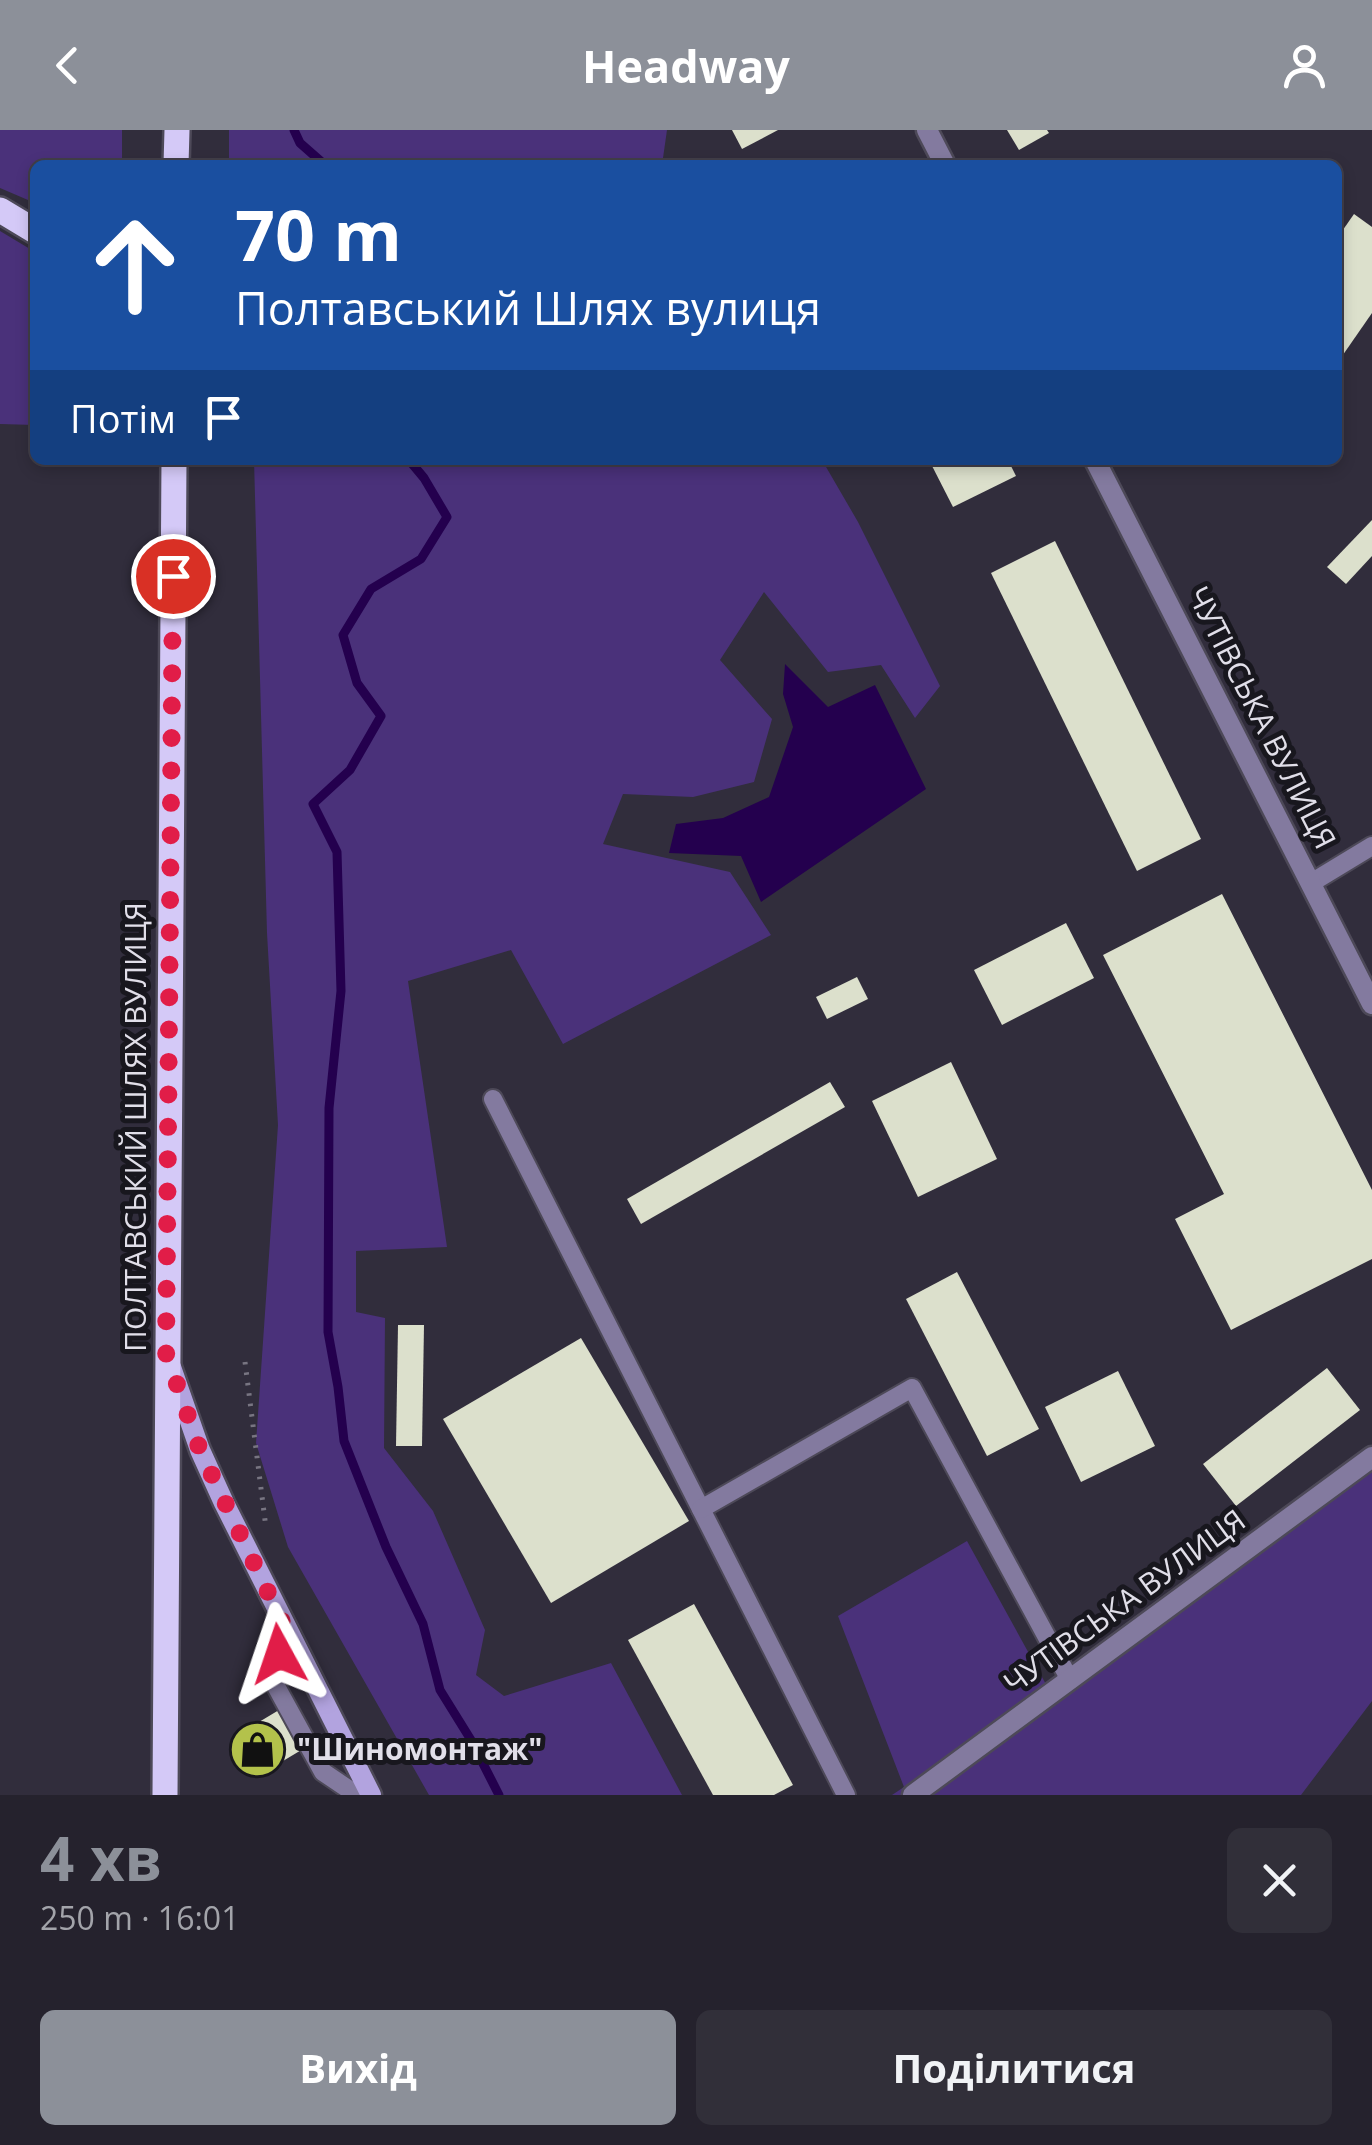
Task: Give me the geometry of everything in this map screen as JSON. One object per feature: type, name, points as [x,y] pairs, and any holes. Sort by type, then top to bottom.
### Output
[{"type":"main road","points":[[176,130],[176,160]]},
{"type":"main road","points":[[0,210],[30,228]]},
{"type":"main road","name":"ПОЛТАВСЬКИЙ ШЛЯХ ВУЛИЦЯ","points":[[165,1795],[174,465]]},
{"type":"main road","points":[[166,1353],[200,1450],[371,1795]]},
{"type":"street","points":[[927,130],[942,160]]},
{"type":"street","name":"ЧУТІВСЬКА ВУЛИЦЯ","points":[[1098,465],[1372,1004]]},
{"type":"street","name":"ЧУТІВСЬКА ВУЛИЦЯ","points":[[913,1795],[1372,1457]]},
{"type":"lane","points":[[1311,883],[1372,846]]},
{"type":"lane","points":[[493,1099],[846,1795]]},
{"type":"lane","points":[[701,1509],[912,1388],[1070,1680]]},
{"type":"lane","points":[[286,1630],[272,1678],[323,1772],[358,1795]]},
{"type":"shaded area","points":[[0,130],[122,130],[122,160],[30,160],[30,201],[0,188]]},
{"type":"shaded area","points":[[229,130],[667,130],[663,160],[229,160]]},
{"type":"shaded area","points":[[0,231],[30,249],[30,425],[0,424]]},
{"type":"shaded area","points":[[254,465],[825,465],[858,522],[940,686],[915,718],[881,665],[828,672],[764,592],[720,660],[772,719],[754,782],[693,797],[623,794],[603,844],[730,872],[771,935],[563,1044],[511,950],[408,981],[447,1247],[356,1251],[356,1312],[385,1318],[384,1448],[433,1511],[485,1630],[476,1675],[504,1696],[611,1663],[682,1795],[429,1795],[288,1547],[256,1443],[278,1125],[267,933]]},
{"type":"shaded area","points":[[785,664],[828,707],[875,685],[926,789],[761,902],[741,856],[669,853],[676,824],[723,818],[769,797],[793,727],[783,694]]},
{"type":"shaded area","points":[[1372,1452],[1372,1701],[1301,1795],[892,1795],[904,1787],[838,1616],[967,1541],[1053,1697]]},
{"type":"building","points":[[732,130],[778,130],[742,149]]},
{"type":"building","points":[[1007,130],[1047,130],[1049,133],[1019,150]]},
{"type":"building","points":[[1354,214],[1372,227],[1372,313],[1342,356],[1342,231]]},
{"type":"building","points":[[932,465],[1010,465],[1016,476],[953,507]]},
{"type":"building","points":[[1372,520],[1372,556],[1346,584],[1327,567]]},
{"type":"building","points":[[1055,541],[1201,839],[1137,871],[991,573]]},
{"type":"building","points":[[1222,894],[1372,1190],[1372,1259],[1231,1330],[1175,1219],[1224,1194],[1103,955]]},
{"type":"building","points":[[1066,923],[1094,978],[1002,1025],[974,970]]},
{"type":"building","points":[[857,977],[868,999],[827,1019],[816,997]]},
{"type":"building","points":[[951,1062],[997,1159],[918,1197],[872,1101]]},
{"type":"building","points":[[830,1082],[845,1107],[641,1224],[627,1199]]},
{"type":"building","points":[[957,1272],[1039,1429],[987,1456],[906,1299]]},
{"type":"building","points":[[398,1325],[424,1325],[422,1446],[396,1446]]},
{"type":"building","points":[[581,1338],[689,1521],[551,1603],[443,1419]]},
{"type":"building","points":[[1327,1368],[1360,1410],[1236,1506],[1203,1464]]},
{"type":"building","points":[[1118,1371],[1155,1446],[1081,1482],[1045,1407]]},
{"type":"building","points":[[694,1604],[793,1785],[774,1795],[713,1795],[628,1640]]},
{"type":"building","points":[[279,1710],[303,1749],[273,1767],[270,1763],[252,1773],[235,1743],[252,1733],[249,1728]]},
{"type":"waterway","points":[[294,130],[300,143],[319,160]]},
{"type":"waterway","points":[[413,465],[447,517],[421,559],[371,589],[343,635],[357,683],[381,716],[350,770],[313,804],[337,852],[341,991],[329,1108],[328,1332],[344,1441],[386,1547],[423,1624],[440,1690],[499,1795]]},
{"type":"place","name":"\"Шиномонтаж\"","points":[[258,1750]]},
{"type":"route","points":[[173,576],[166,1353],[200,1450],[286,1630],[279,1654]]}]
